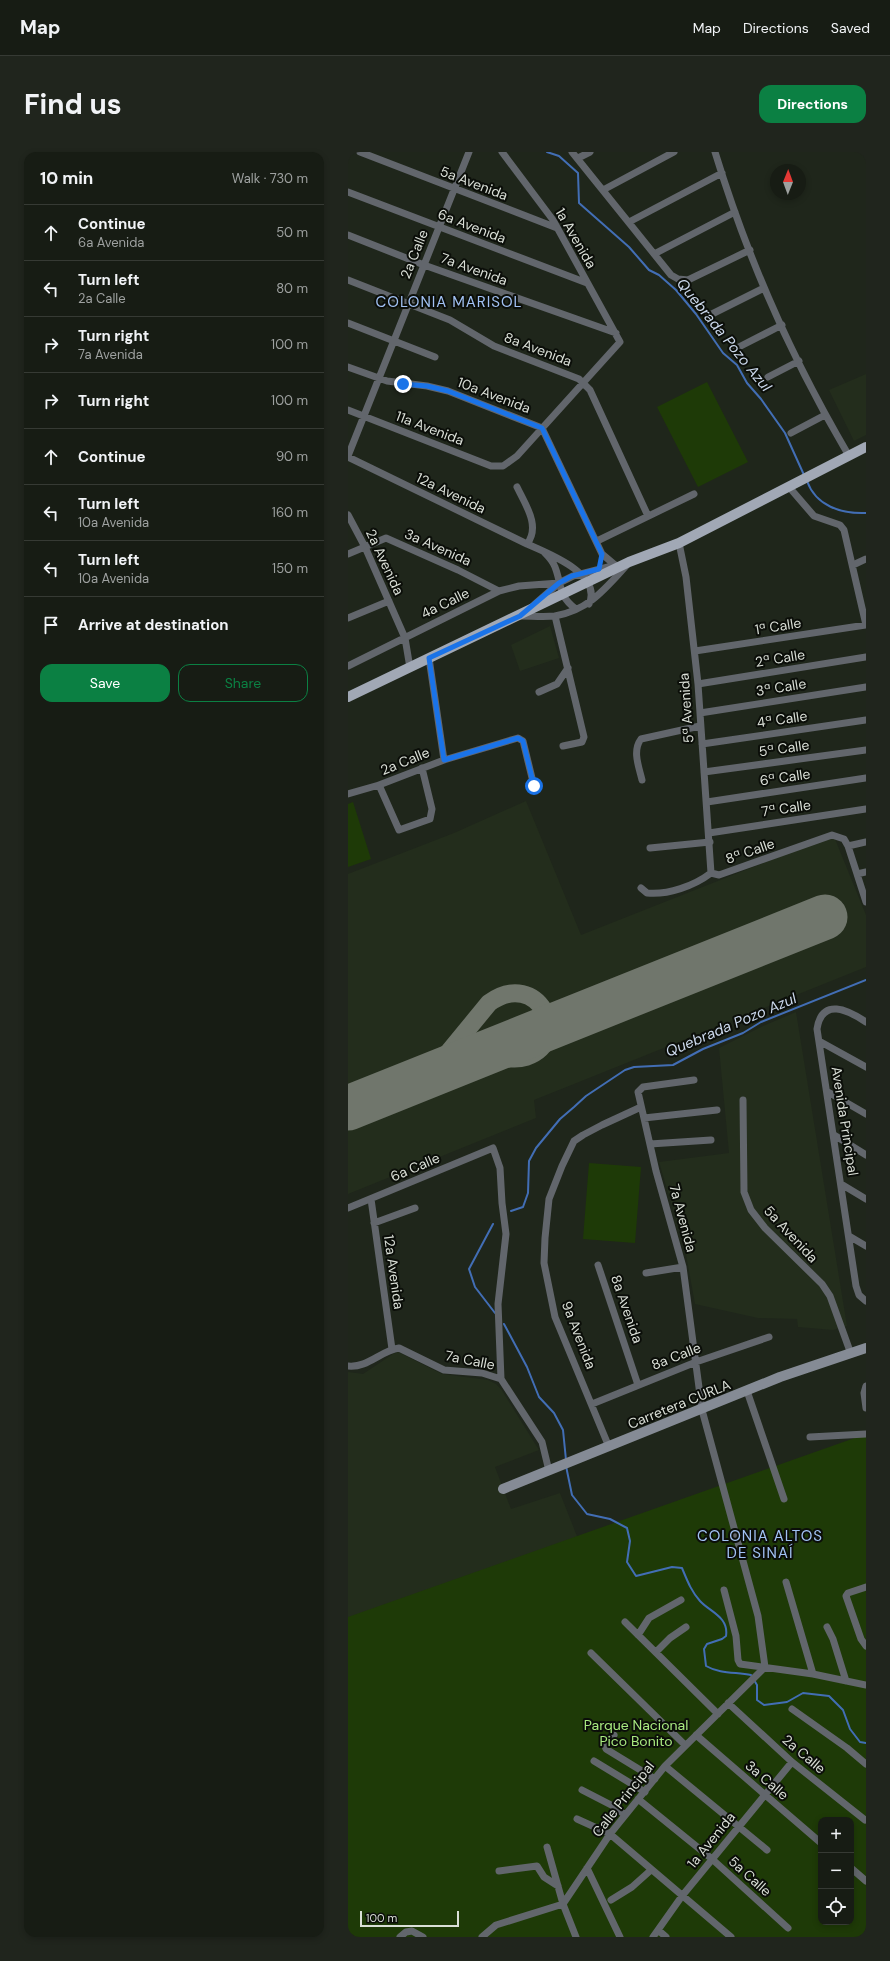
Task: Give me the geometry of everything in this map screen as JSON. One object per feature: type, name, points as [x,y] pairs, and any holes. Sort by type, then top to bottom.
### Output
[{"type":"main road","points":[[348,697],[520,616],[629,562],[679,543],[866,447]]},
{"type":"main road","name":"Carretera CURLA","points":[[503,1489],[702,1410],[780,1377],[866,1348]]},
{"type":"street","name":"5a Avenida","points":[[360,152],[557,228]]},
{"type":"street","name":"2a Calle","points":[[348,457],[378,378],[469,152]]},
{"type":"street","name":"1a Avenida","points":[[502,152],[557,228],[620,342],[584,384]]},
{"type":"street","points":[[572,152],[671,275],[683,280],[688,280],[750,250]]},
{"type":"street","points":[[578,158],[590,152]]},
{"type":"street","points":[[603,190],[674,152]]},
{"type":"street","points":[[715,152],[735,212],[764,288],[825,415],[849,456]]},
{"type":"street","points":[[629,222],[722,173]]},
{"type":"street","name":"6a Avenida","points":[[348,192],[439,228],[587,283]]},
{"type":"street","points":[[654,254],[735,212]]},
{"type":"street","name":"7a Avenida","points":[[348,235],[616,333]]},
{"type":"street","name":"8a Avenida","points":[[348,280],[450,320],[494,346],[579,379],[590,390],[648,516]]},
{"type":"street","points":[[708,316],[764,288]]},
{"type":"street","points":[[348,323],[435,357]]},
{"type":"street","points":[[733,350],[782,325]]},
{"type":"street","points":[[768,377],[799,361]]},
{"type":"street","name":"10a Avenida","points":[[348,367],[378,378],[403,384],[427,386],[448,391],[542,428],[602,554]]},
{"type":"street","points":[[542,428],[584,384]]},
{"type":"street","name":"11a Avenida","points":[[348,410],[491,466],[503,466],[517,456],[542,428]]},
{"type":"street","points":[[791,433],[825,415]]},
{"type":"street","name":"12a Avenida","points":[[348,457],[527,544],[552,554],[580,573],[588,583]]},
{"type":"street","points":[[518,486],[533,524],[533,532],[527,544]]},
{"type":"street","points":[[789,487],[814,516],[842,526],[853,565],[866,625]]},
{"type":"street","points":[[597,541],[694,494]]},
{"type":"street","name":"2a Avenida","points":[[348,515],[365,547],[405,638],[410,668]]},
{"type":"street","name":"3a Avenida","points":[[365,547],[386,538],[458,570],[499,591]]},
{"type":"street","name":"5ª Avenida","points":[[679,543],[686,577],[698,684],[711,873]]},
{"type":"street","points":[[348,554],[365,547]]},
{"type":"street","name":"12a Avenida","points":[[543,551],[555,566],[562,595]]},
{"type":"street","points":[[599,569],[602,554],[615,565]]},
{"type":"street","points":[[853,565],[866,559]]},
{"type":"street","points":[[520,616],[559,583],[580,573],[629,562]]},
{"type":"street","points":[[520,616],[555,616],[588,604],[598,596],[629,562]]},
{"type":"street","name":"4a Calle","points":[[348,666],[499,591],[519,586],[559,583]]},
{"type":"street","points":[[588,583],[592,594],[588,604]]},
{"type":"street","points":[[562,595],[568,604],[576,609]]},
{"type":"street","points":[[348,618],[389,601]]},
{"type":"street","points":[[555,616],[584,740],[563,746]]},
{"type":"street","name":"1ª Calle","points":[[694,650],[866,625]]},
{"type":"street","name":"2ª Calle","points":[[698,684],[866,657]]},
{"type":"street","points":[[429,658],[444,760]]},
{"type":"street","points":[[539,692],[557,684],[568,668]]},
{"type":"street","name":"3ª Calle","points":[[700,713],[866,687]]},
{"type":"street","name":"4ª Calle","points":[[702,744],[866,720]]},
{"type":"street","points":[[642,780],[636,754],[637,745],[641,740],[700,726]]},
{"type":"street","name":"2a Calle","points":[[348,794],[379,785],[444,760],[518,738],[523,741],[534,786]]},
{"type":"street","name":"5ª Calle","points":[[704,772],[866,750]]},
{"type":"street","points":[[379,785],[398,829],[401,830],[430,819],[432,816],[432,809],[422,768]]},
{"type":"street","name":"6ª Calle","points":[[707,802],[866,778]]},
{"type":"street","name":"7ª Calle","points":[[709,833],[866,809]]},
{"type":"street","name":"8ª Calle","points":[[641,888],[647,894],[656,894],[676,890],[704,878],[711,873],[717,875],[727,873],[832,835],[844,839],[848,846]]},
{"type":"street","points":[[650,848],[710,842]]},
{"type":"street","points":[[866,842],[848,846],[866,901]]},
{"type":"street","points":[[857,874],[866,872]]},
{"type":"street","name":"Avenida Principal","points":[[866,1022],[839,1008],[830,1010],[820,1017],[817,1029],[842,1184],[856,1286],[859,1295],[866,1302]]},
{"type":"street","points":[[819,1041],[866,1068]]},
{"type":"street","name":"7a Avenida","points":[[694,1080],[643,1087],[638,1092],[650,1144],[683,1267],[702,1410],[758,1616],[765,1667]]},
{"type":"street","points":[[828,1092],[866,1114]]},
{"type":"street","name":"5a Avenida","points":[[743,1100],[744,1192],[751,1210],[765,1228],[822,1284],[830,1296],[851,1354]]},
{"type":"street","name":"9a Avenida","points":[[609,1446],[555,1317],[544,1263],[544,1238],[550,1199],[562,1166],[574,1141],[602,1125],[641,1107]]},
{"type":"street","points":[[644,1118],[717,1110]]},
{"type":"street","points":[[834,1135],[866,1155]]},
{"type":"street","points":[[650,1144],[711,1140]]},
{"type":"street","name":"6a Calle","points":[[348,1208],[493,1148],[500,1168],[506,1234],[498,1304],[501,1379]]},
{"type":"street","points":[[842,1184],[866,1199]]},
{"type":"street","name":"12a Avenida","points":[[371,1199],[392,1349]]},
{"type":"street","points":[[374,1222],[415,1208]]},
{"type":"street","points":[[849,1236],[866,1246]]},
{"type":"street","name":"8a Avenida","points":[[598,1265],[638,1385]]},
{"type":"street","points":[[646,1274],[683,1267]]},
{"type":"street","name":"8a Calle","points":[[592,1404],[696,1362],[769,1337]]},
{"type":"street","name":"7a Calle","points":[[392,1349],[399,1348],[406,1350],[444,1370],[482,1373],[501,1379]]},
{"type":"street","points":[[348,1366],[363,1366],[392,1349]]},
{"type":"street","points":[[501,1379],[542,1442],[549,1471]]},
{"type":"street","points":[[866,1386],[864,1393],[866,1408]]},
{"type":"street","points":[[747,1391],[784,1499]]},
{"type":"street","points":[[810,1438],[866,1434]]},
{"type":"street","points":[[786,1582],[813,1674]]},
{"type":"street","points":[[866,1587],[848,1593],[846,1596],[861,1639],[866,1646]]},
{"type":"street","points":[[724,1590],[736,1636],[738,1660],[740,1664],[813,1674],[866,1685]]},
{"type":"street","points":[[638,1635],[649,1618],[681,1600]]},
{"type":"street","points":[[625,1622],[718,1714]]},
{"type":"street","points":[[656,1652],[670,1638],[686,1627]]},
{"type":"street","points":[[827,1627],[836,1647],[846,1681]]},
{"type":"street","points":[[591,1653],[685,1745]]},
{"type":"street","name":"Calle Principal","points":[[563,1904],[610,1834],[665,1766],[765,1667]]},
{"type":"street","name":"2a Calle","points":[[728,1703],[792,1762],[865,1820]]},
{"type":"street","points":[[792,1709],[847,1748],[866,1764]]},
{"type":"street","name":"3a Calle","points":[[696,1734],[764,1796],[818,1841]]},
{"type":"street","points":[[614,1735],[605,1746],[606,1749],[655,1779]]},
{"type":"street","points":[[594,1762],[645,1792]]},
{"type":"street","name":"1a Avenida","points":[[653,1937],[682,1896],[792,1762]]},
{"type":"street","points":[[665,1766],[767,1850]]},
{"type":"street","points":[[582,1790],[615,1807],[625,1816]]},
{"type":"street","name":"5a Calle","points":[[638,1799],[712,1859],[788,1928]]},
{"type":"street","points":[[578,1819],[610,1834],[731,1937]]},
{"type":"street","points":[[547,1847],[563,1904],[576,1937]]},
{"type":"street","points":[[499,1871],[537,1866],[544,1878],[558,1886]]},
{"type":"street","points":[[587,1868],[620,1937]]},
{"type":"street","points":[[611,1900],[632,1887],[651,1870]]},
{"type":"street","points":[[854,1871],[866,1881]]},
{"type":"street","points":[[482,1937],[496,1925],[563,1904]]},
{"type":"street","points":[[658,1930],[666,1937]]},
{"type":"street","points":[[400,1937],[406,1932],[412,1931],[423,1937]]},
{"type":"shaded area","points":[[866,374],[866,435],[854,441],[829,390]]},
{"type":"shaded area","points":[[550,626],[559,658],[520,671],[511,645]]},
{"type":"shaded area","points":[[526,801],[581,935],[832,836],[835,839],[866,915],[866,967],[534,1100],[536,1118],[348,1194],[348,874],[454,833]]},
{"type":"shaded area","points":[[796,1012],[847,1326],[833,1330],[798,1327],[797,1319],[758,1318],[695,1304],[685,1249],[659,1162],[729,1153],[719,1048],[763,1026]]},
{"type":"shaded area","points":[[398,1352],[442,1374],[488,1380],[496,1384],[501,1389],[539,1450],[495,1467],[511,1509],[560,1493],[602,1600],[348,1937],[348,1372],[363,1374]]},
{"type":"green space","points":[[707,382],[748,462],[698,487],[657,407]]},
{"type":"green space","points":[[353,802],[371,859],[348,867],[348,804]]},
{"type":"green space","points":[[589,1163],[641,1167],[635,1243],[583,1239]]},
{"type":"green space","name":"Parque Nacional Pico Bonito","points":[[866,1434],[866,1937],[348,1937],[348,1617]]},
{"type":"waterway","name":"Quebrada Pozo Azul","points":[[547,152],[559,156],[578,173],[579,203],[629,247],[649,270],[659,275],[676,290],[696,314],[723,353],[737,365],[747,383],[761,399],[785,433],[804,475]]},
{"type":"waterway","name":"Quebrada Pozo Azul","points":[[807,481],[816,497],[830,507],[848,512],[866,513]]},
{"type":"waterway","name":"Quebrada Pozo Azul","points":[[511,1211],[523,1207],[528,1193],[529,1161],[536,1148],[560,1119],[586,1096],[625,1070],[634,1067],[673,1065],[703,1049],[743,1033],[761,1022],[866,980]]},
{"type":"waterway","name":"Quebrada Pozo Azul","points":[[493,1224],[469,1269],[475,1287],[495,1313]]},
{"type":"waterway","name":"Quebrada Pozo Azul","points":[[504,1324],[527,1367],[539,1397],[554,1413],[563,1430],[566,1460]]},
{"type":"waterway","name":"Quebrada Pozo Azul","points":[[566,1466],[572,1495],[587,1514],[610,1519],[627,1528],[630,1541],[627,1562],[636,1576],[672,1567],[682,1568],[694,1593],[700,1601],[722,1619],[725,1624],[726,1636],[722,1639],[707,1644],[704,1649],[706,1666],[722,1672],[751,1675],[757,1685],[757,1700],[764,1705],[787,1702],[803,1693],[829,1696],[843,1710],[850,1729],[860,1742],[866,1743]]},
{"type":"taxiway","points":[[422,1079],[434,1070],[489,1003],[507,994],[522,994],[535,1000],[544,1010],[548,1023],[547,1037],[540,1049],[526,1057],[521,1058],[504,1058],[483,1054]]},
{"type":"runway","points":[[348,1108],[825,917]]},
{"type":"district","name":"COLONIA MARISOL","points":[[449,302]]},
{"type":"district","name":"COLONIA ALTOS DE SINAÍ","points":[[760,1544]]},
{"type":"route","points":[[403,384],[427,386],[448,391],[542,428],[602,554],[599,569],[572,576],[559,583],[520,616],[429,658],[444,760],[518,738],[523,741],[534,786]]}]
